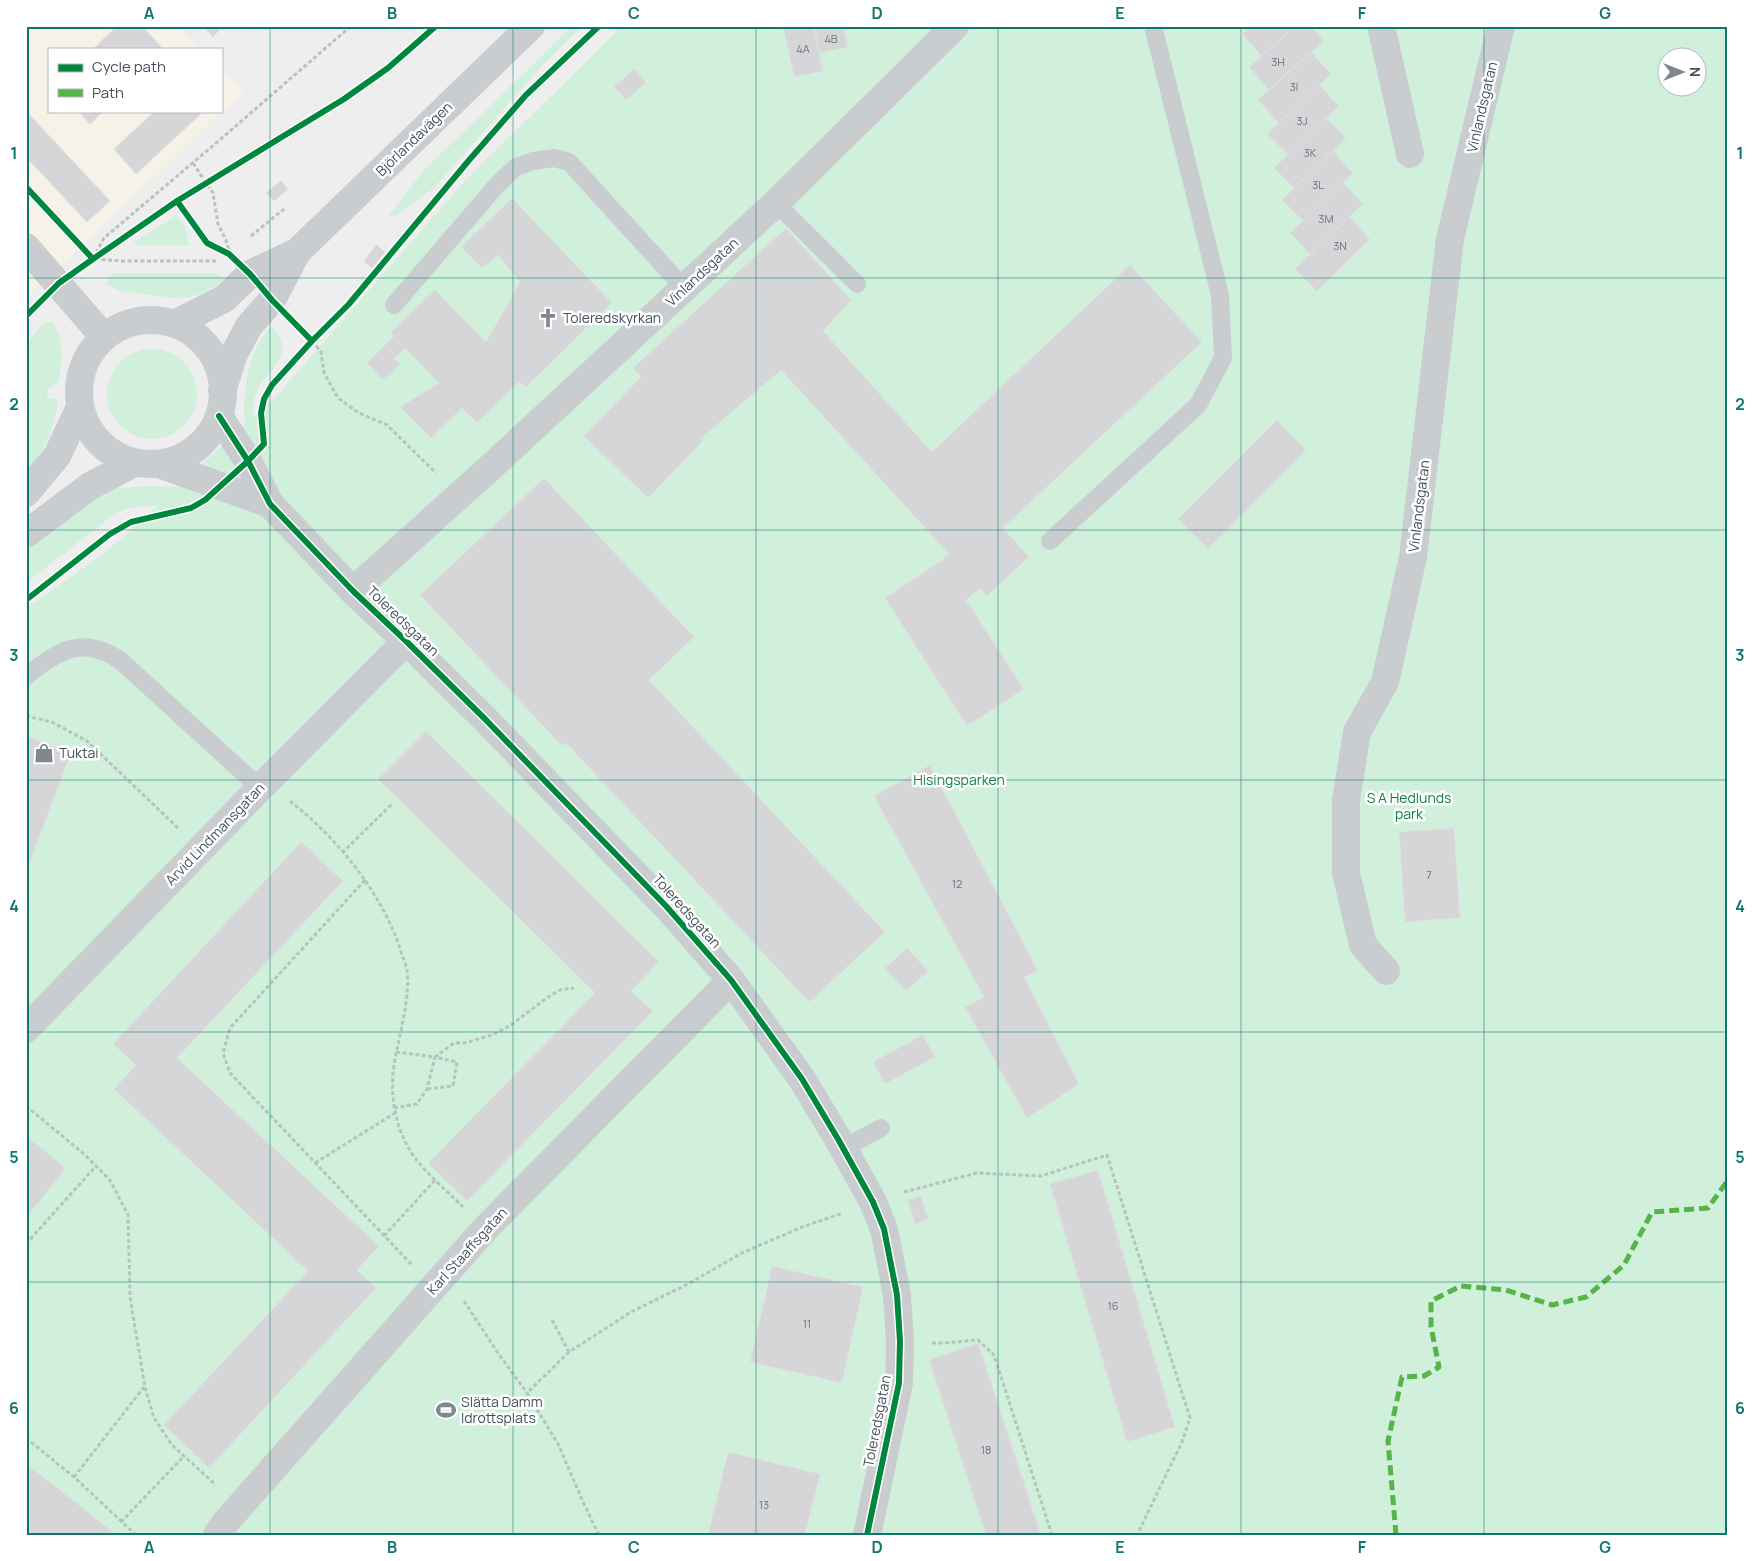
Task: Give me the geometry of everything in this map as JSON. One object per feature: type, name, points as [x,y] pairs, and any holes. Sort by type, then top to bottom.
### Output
[{"type":"street","name":"Björlandavägen","points":[[174,324],[224,299],[250,274],[296,252],[531,26]]},
{"type":"street","name":"Vinlandsgatan","points":[[353,591],[500,459],[776,203],[955,26]]},
{"type":"street","points":[[1381,26],[1410,154]]},
{"type":"street","name":"Vinlandsgatan","points":[[1386,971],[1364,945],[1346,873],[1346,800],[1357,732],[1386,682],[1413,558],[1450,239],[1501,26]]},
{"type":"street","points":[[26,247],[104,337]]},
{"type":"street","name":"Björlandavägen","points":[[26,534],[90,486],[147,464],[182,457],[202,443],[212,430],[234,354],[249,326],[272,300],[296,252]]},
{"type":"street","points":[[147,464],[115,456],[98,443],[87,426],[80,407],[78,392],[80,376],[93,348],[104,337],[119,327],[137,322],[156,321],[174,324],[185,329],[205,345],[218,366],[221,403]]},
{"type":"street","name":"Toleredsgatan","points":[[221,403],[270,504],[353,591],[485,719],[666,906],[731,980],[802,1079],[844,1148],[884,1229],[897,1295],[900,1341],[899,1383],[867,1535]]},
{"type":"street","points":[[26,493],[57,456],[80,407]]},
{"type":"street","name":"Toleredsgatan","points":[[147,464],[270,504]]},
{"type":"street","name":"Arvid Lindmansgatan","points":[[26,1030],[272,792],[406,641]]},
{"type":"street","name":"Karl Staaffsgatan","points":[[217,1535],[225,1523],[485,1230],[731,980]]},
{"type":"lane","points":[[1050,541],[1198,405],[1223,358],[1220,295],[1152,26]]},
{"type":"lane","points":[[394,305],[497,185],[516,167],[533,161],[554,158],[569,162],[684,288]]},
{"type":"lane","points":[[776,203],[858,284]]},
{"type":"lane","points":[[26,676],[53,656],[74,648],[90,647],[106,651],[272,792]]},
{"type":"lane","points":[[844,1148],[881,1128]]},
{"type":"path","points":[[93,259],[104,238],[350,26]]},
{"type":"path","points":[[193,163],[212,193],[218,224],[226,240],[229,254]]},
{"type":"path","points":[[199,187],[214,178]]},
{"type":"path","points":[[250,237],[284,209]]},
{"type":"path","points":[[93,259],[108,248]]},
{"type":"path","points":[[229,254],[236,249]]},
{"type":"path","points":[[222,250],[229,254]]},
{"type":"path","points":[[93,259],[215,262],[222,258]]},
{"type":"path","points":[[312,341],[321,352],[324,373],[338,398],[359,414],[387,425],[458,495]]},
{"type":"path","points":[[26,716],[52,722],[87,741],[180,830]]},
{"type":"path","points":[[272,792],[308,815],[365,880],[379,901],[396,936],[407,970],[405,1011],[394,1064],[393,1084],[393,1103],[403,1137],[416,1158],[485,1230]]},
{"type":"path","points":[[342,853],[393,803]]},
{"type":"path","points":[[365,880],[230,1028],[223,1053],[230,1073],[414,1268]]},
{"type":"path","points":[[394,1108],[418,1104],[427,1090],[435,1057],[454,1043],[465,1043],[498,1032],[511,1025],[554,993],[574,988]]},
{"type":"path","points":[[396,1052],[458,1062],[453,1086],[427,1090]]},
{"type":"path","points":[[26,1106],[84,1154],[110,1180],[128,1215],[130,1297],[145,1387],[154,1418],[172,1445],[222,1491]]},
{"type":"path","points":[[315,1164],[396,1113]]},
{"type":"path","points":[[527,1393],[569,1352],[630,1312],[688,1284],[742,1253],[802,1227],[872,1202],[977,1173],[1041,1176],[1107,1154],[1190,1418],[1182,1442],[1137,1535]]},
{"type":"path","points":[[26,1244],[96,1166]]},
{"type":"path","points":[[384,1236],[436,1179]]},
{"type":"path","points":[[440,1281],[467,1304],[498,1353],[527,1393],[558,1444],[599,1535]]},
{"type":"path","points":[[552,1320],[569,1352]]},
{"type":"path","points":[[925,1342],[944,1343],[978,1340],[994,1355],[1052,1535]]},
{"type":"path","points":[[74,1477],[145,1387]]},
{"type":"path","points":[[26,1438],[74,1477],[136,1535]]},
{"type":"path","points":[[121,1522],[184,1456]]},
{"type":"shaded area","points":[[26,26],[175,26],[199,48],[48,48],[48,112],[222,112],[26,299]]},
{"type":"shaded area","points":[[222,70],[245,90],[222,112]]},
{"type":"green space","points":[[573,26],[583,26],[541,67],[433,189],[394,217],[389,215],[424,170]]},
{"type":"green space","name":"Hisingsparken","points":[[622,26],[1728,26],[1728,1535],[26,1535],[26,609],[111,547],[158,505],[129,508],[116,513],[26,583],[26,552],[66,516],[112,488],[177,487],[245,425],[244,399],[248,372],[257,347],[272,326],[279,336],[282,353],[280,360],[257,391],[253,406],[253,418],[272,401],[461,185]]},
{"type":"green space","points":[[176,216],[182,222],[189,245],[141,245],[132,243]]},
{"type":"green space","points":[[114,273],[213,273],[226,279],[204,293],[190,297],[173,298],[120,291],[105,283]]},
{"type":"green space","points":[[46,322],[53,322],[61,344],[59,382],[48,389],[47,398],[58,399],[57,409],[52,430],[44,449],[26,475],[26,343]]},
{"type":"green space","points":[[152,349],[169,352],[184,362],[194,377],[197,394],[194,411],[184,426],[169,436],[152,439],[135,436],[120,426],[110,411],[107,394],[110,377],[120,362],[135,352]]},
{"type":"building","points":[[117,26],[142,26],[162,48],[94,48]]},
{"type":"building","points":[[203,26],[223,26],[213,37]]},
{"type":"building","points":[[783,26],[813,26],[823,71],[794,77]]},
{"type":"building","points":[[814,26],[843,26],[848,47],[820,53]]},
{"type":"building","points":[[1252,26],[1295,26],[1262,56],[1242,34]]},
{"type":"building","points":[[1295,26],[1310,26],[1324,41],[1269,90],[1249,67]]},
{"type":"building","points":[[1311,52],[1331,74],[1279,123],[1258,100]]},
{"type":"building","points":[[635,69],[646,83],[626,100],[614,86]]},
{"type":"building","points":[[1319,85],[1339,106],[1288,155],[1267,134]]},
{"type":"building","points":[[27,112],[110,201],[87,222],[26,157]]},
{"type":"building","points":[[79,112],[103,112],[90,124]]},
{"type":"building","points":[[154,112],[203,112],[136,174],[114,149]]},
{"type":"building","points":[[1326,118],[1346,138],[1294,188],[1274,168]]},
{"type":"building","points":[[1333,151],[1353,173],[1303,221],[1282,200]]},
{"type":"building","points":[[281,181],[288,189],[274,201],[266,193]]},
{"type":"building","points":[[1343,182],[1363,204],[1310,254],[1290,233]]},
{"type":"building","name":"Toleredskyrkan","points":[[512,198],[612,303],[526,387],[519,382],[477,423],[462,408],[431,438],[400,407],[439,383],[405,348],[394,359],[400,364],[383,380],[367,363],[394,336],[390,333],[435,290],[486,342],[520,282],[498,255],[482,268],[461,247]]},
{"type":"building","points":[[1349,217],[1370,239],[1317,291],[1295,269]]},
{"type":"building","points":[[786,228],[851,300],[823,331],[932,452],[1130,265],[1202,342],[1003,528],[1029,557],[987,596],[980,588],[966,600],[1024,689],[967,726],[885,598],[949,554],[781,370],[699,440],[703,441],[648,498],[584,436],[641,377],[633,368]]},
{"type":"building","points":[[376,245],[385,252],[372,268],[364,261]]},
{"type":"building","points":[[1277,420],[1306,450],[1208,549],[1178,519]]},
{"type":"building","points":[[544,478],[694,637],[649,680],[885,932],[809,1002],[566,743],[562,746],[420,595]]},
{"type":"building","points":[[426,731],[659,962],[631,991],[653,1011],[467,1201],[428,1163],[595,993],[378,779]]},
{"type":"building","points":[[26,736],[71,753],[26,872]]},
{"type":"building","points":[[930,765],[1038,971],[1024,977],[1079,1084],[1027,1118],[965,1007],[984,997],[874,796]]},
{"type":"building","points":[[1454,828],[1460,918],[1405,922],[1399,832]]},
{"type":"building","points":[[301,842],[343,881],[177,1058],[379,1246],[357,1270],[376,1288],[209,1468],[164,1425],[308,1271],[114,1089],[136,1065],[113,1044]]},
{"type":"building","points":[[907,948],[928,971],[906,991],[885,968]]},
{"type":"building","points":[[923,1035],[935,1057],[885,1084],[873,1062]]},
{"type":"building","points":[[26,1136],[66,1168],[26,1218]]},
{"type":"building","points":[[1098,1170],[1175,1427],[1127,1442],[1050,1184]]},
{"type":"building","points":[[921,1196],[928,1219],[915,1224],[908,1200]]},
{"type":"building","points":[[772,1266],[863,1287],[842,1383],[750,1362]]},
{"type":"building","points":[[978,1343],[1041,1535],[986,1535],[929,1360]]},
{"type":"building","points":[[728,1452],[820,1474],[805,1535],[708,1535]]},
{"type":"building","points":[[26,1464],[88,1512],[116,1535],[26,1535]]},
{"type":"marked path","points":[[1396,1535],[1388,1441],[1402,1377],[1424,1376],[1439,1367],[1431,1327],[1431,1301],[1461,1286],[1506,1290],[1552,1305],[1586,1297],[1624,1265],[1652,1212],[1708,1208],[1728,1180]]},
{"type":"cycle path","points":[[26,316],[59,283],[177,201],[344,99],[388,68],[436,26]]},
{"type":"cycle path","points":[[26,600],[110,534],[131,522],[191,508],[205,500],[248,461],[264,444],[261,413],[264,399],[272,385],[349,304],[526,95],[599,26]]},
{"type":"cycle path","points":[[26,187],[93,259]]},
{"type":"cycle path","points":[[177,201],[207,243],[229,254],[312,341]]},
{"type":"cycle path","points":[[219,416],[248,461],[270,504],[353,591],[485,719],[666,906],[731,980],[802,1079],[838,1139],[873,1202],[884,1229],[897,1295],[900,1341],[899,1383],[867,1535]]},
{"type":"place","name":"Toleredskyrkan","points":[[548,318]]},
{"type":"place","name":"Tuktai","points":[[44,753]]},
{"type":"place","name":"Slätta Damm Idrottsplats","points":[[446,1410]]},
{"type":"park label","name":"S A Hedlunds park","points":[[1409,806]]}]
